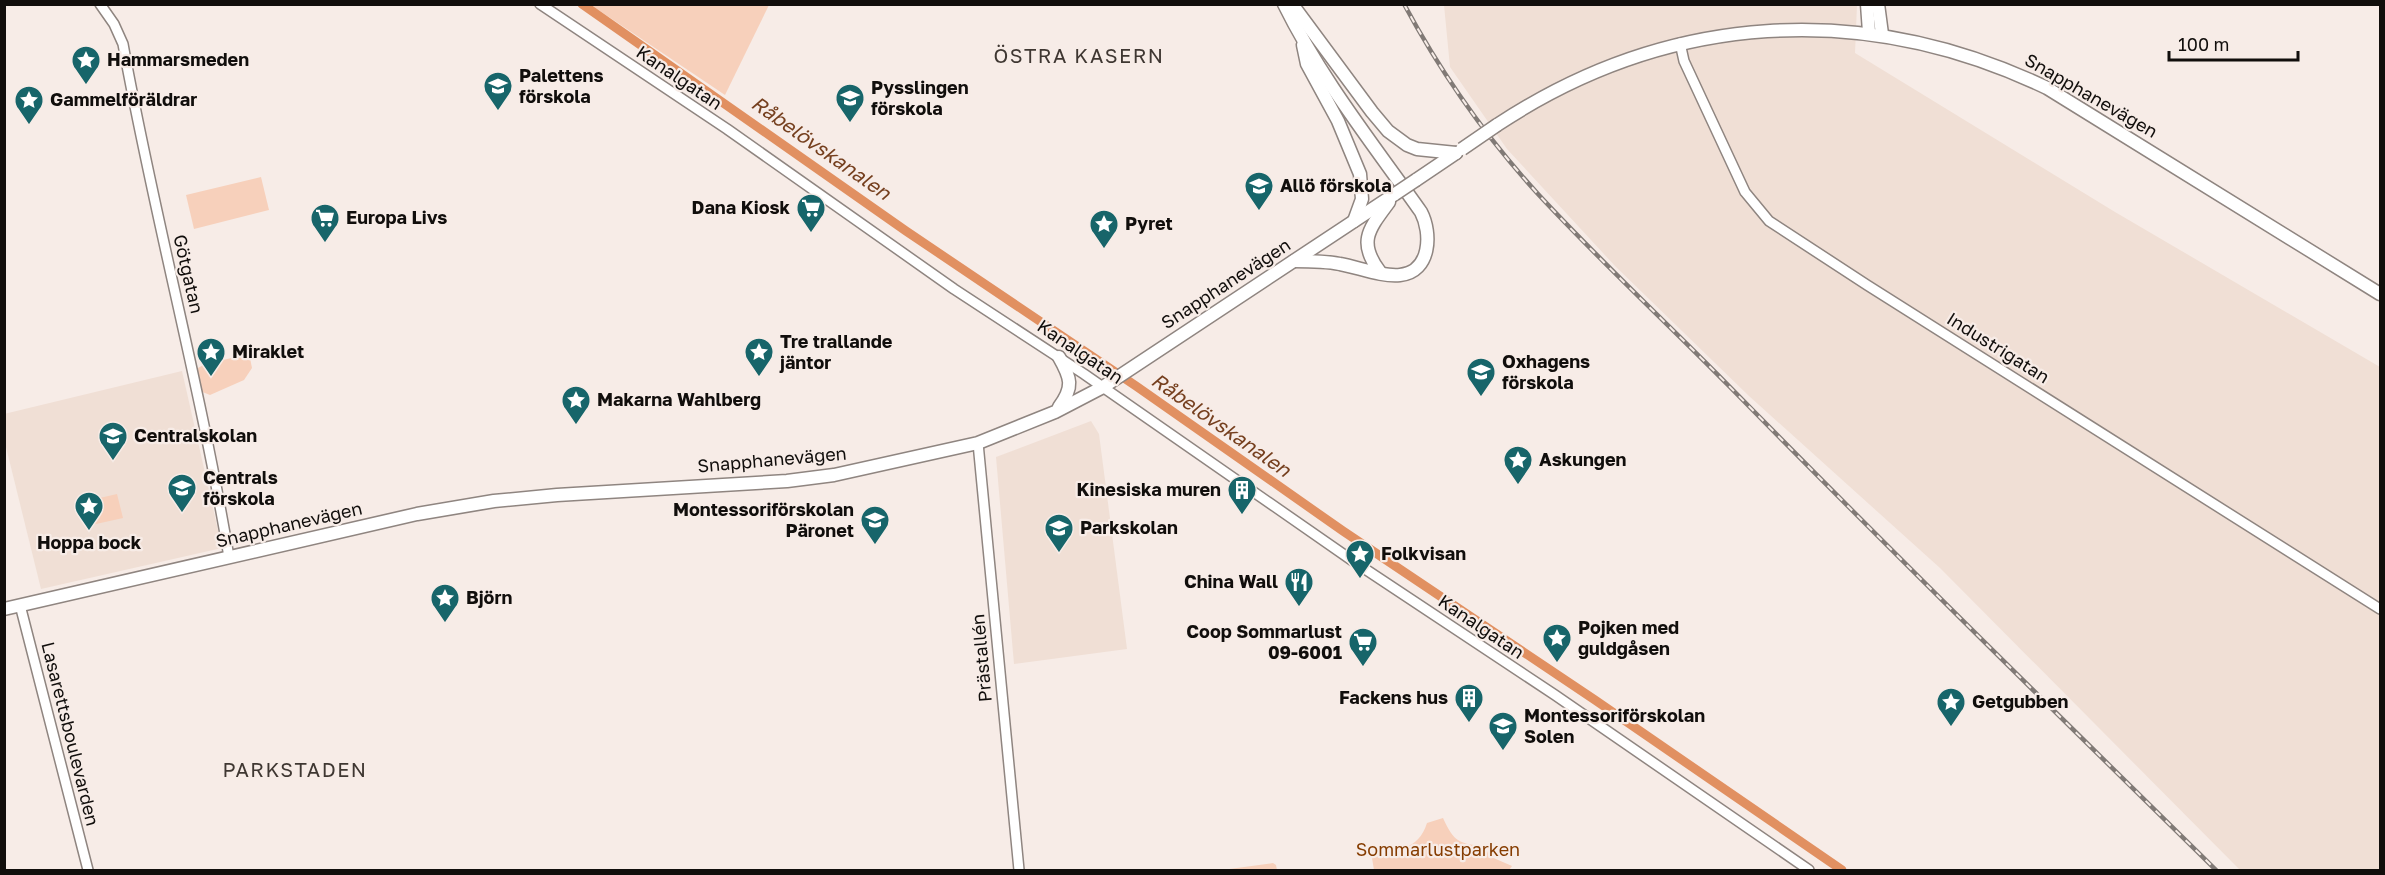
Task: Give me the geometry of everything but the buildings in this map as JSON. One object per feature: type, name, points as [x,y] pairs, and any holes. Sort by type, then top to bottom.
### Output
[{"type":"main road","points":[[1284,4],[1303,42],[1356,123],[1421,212],[1428,226],[1427,249],[1423,260],[1415,269],[1398,275],[1338,263],[1294,261]]},
{"type":"main road","points":[[1292,4],[1371,112],[1388,131],[1407,145],[1417,149],[1459,151]]},
{"type":"main road","points":[[1867,4],[1869,32]]},
{"type":"main road","points":[[1878,4],[1882,34]]},
{"type":"main road","name":"Snapphanevägen","points":[[4,609],[417,514],[494,501],[579,493],[804,479],[877,466],[978,443],[1055,412],[1103,387],[1539,98],[1574,80],[1617,63],[1680,43],[1726,32],[1772,27],[1824,27],[1882,34],[1971,54],[2047,88],[2380,294]]},
{"type":"main road","points":[[1316,36],[1328,78]]},
{"type":"main road","points":[[1303,42],[1307,64],[1338,121],[1360,174],[1362,199],[1354,221]]},
{"type":"main road","points":[[1380,272],[1367,252],[1367,237],[1375,220],[1395,194]]},
{"type":"main road","points":[[1055,412],[1068,395],[1070,386],[1066,370],[1059,357]]},
{"type":"street","name":"Götgatan","points":[[100,4],[114,24],[123,44],[165,250],[200,404],[229,557]]},
{"type":"street","name":"Kanalgatan","points":[[540,4],[727,129],[954,289],[1059,357],[1353,561],[1555,695],[1809,870]]},
{"type":"street","name":"Industrigatan","points":[[1680,43],[1684,61],[1745,192],[1770,221],[1867,285],[2380,609]]},
{"type":"street","name":"Prästallén","points":[[978,443],[1019,870]]},
{"type":"street","name":"Lasarettsboulevarden","points":[[20,605],[88,870]]},
{"type":"shaded area","points":[[1444,5],[1857,5],[1855,53],[2115,212],[2380,367],[2380,870],[2240,870],[1940,568],[1749,396],[1615,266],[1507,149],[1450,67]]},
{"type":"shaded area","points":[[182,371],[222,548],[41,589],[5,443],[4,414]]},
{"type":"shaded area","name":"Parkskolan","points":[[1091,421],[1099,434],[1127,649],[1014,664],[996,457]]},
{"type":"green space","points":[[591,5],[769,5],[725,95]]},
{"type":"green space","points":[[261,177],[269,210],[194,229],[186,195]]},
{"type":"green space","points":[[245,355],[250,358],[252,368],[244,380],[210,395],[200,391],[198,368],[205,364]]},
{"type":"green space","points":[[117,494],[123,518],[87,526],[82,502]]},
{"type":"green space","name":"Sommarlustparken","points":[[1443,818],[1458,840],[1463,843],[1485,846],[1489,856],[1512,866],[1509,870],[1374,870],[1371,852],[1389,851],[1412,844],[1423,832],[1427,823]]},
{"type":"green space","points":[[1273,863],[1277,870],[1222,870]]},
{"type":"waterway","name":"Råbelövskanalen","points":[[582,4],[906,231],[1842,870]]},
{"type":"railway","points":[[1404,4],[1433,55],[1465,104],[1538,194],[1910,568],[2216,870]]},
{"type":"place","name":"Hammarsmeden","points":[[86,86]]},
{"type":"place","name":"Palettens förskola","points":[[498,112]]},
{"type":"place","name":"Pysslingen förskola","points":[[850,124]]},
{"type":"place","name":"Gammelföräldrar","points":[[29,126]]},
{"type":"place","name":"Allö förskola","points":[[1259,212]]},
{"type":"place","name":"Dana Kiosk","points":[[811,234]]},
{"type":"place","name":"Europa Livs","points":[[325,244]]},
{"type":"place","name":"Pyret","points":[[1104,250]]},
{"type":"place","name":"Miraklet","points":[[211,378]]},
{"type":"place","name":"Tre trallande jäntor","points":[[759,378]]},
{"type":"place","name":"Oxhagens förskola","points":[[1481,398]]},
{"type":"place","name":"Makarna Wahlberg","points":[[576,426]]},
{"type":"place","name":"Centralskolan","points":[[113,462]]},
{"type":"place","name":"Askungen","points":[[1518,486]]},
{"type":"place","name":"Centrals förskola","points":[[182,514]]},
{"type":"place","name":"Kinesiska muren","points":[[1242,516]]},
{"type":"place","name":"Hoppa bock","points":[[89,532]]},
{"type":"place","name":"Montessoriförskolan Päronet","points":[[875,546]]},
{"type":"place","name":"Parkskolan","points":[[1059,554]]},
{"type":"place","name":"Folkvisan","points":[[1360,580]]},
{"type":"place","name":"China Wall","points":[[1299,608]]},
{"type":"place","name":"Björn","points":[[445,624]]},
{"type":"place","name":"Pojken med guldgåsen","points":[[1557,664]]},
{"type":"place","name":"Coop Sommarlust 09-6001","points":[[1363,668]]},
{"type":"place","name":"Fackens hus","points":[[1469,724]]},
{"type":"place","name":"Getgubben","points":[[1951,728]]},
{"type":"place","name":"Montessoriförskolan Solen","points":[[1503,752]]},
{"type":"district","name":"ÖSTRA KASERN","points":[[1079,56]]},
{"type":"district","name":"PARKSTADEN","points":[[295,770]]}]
